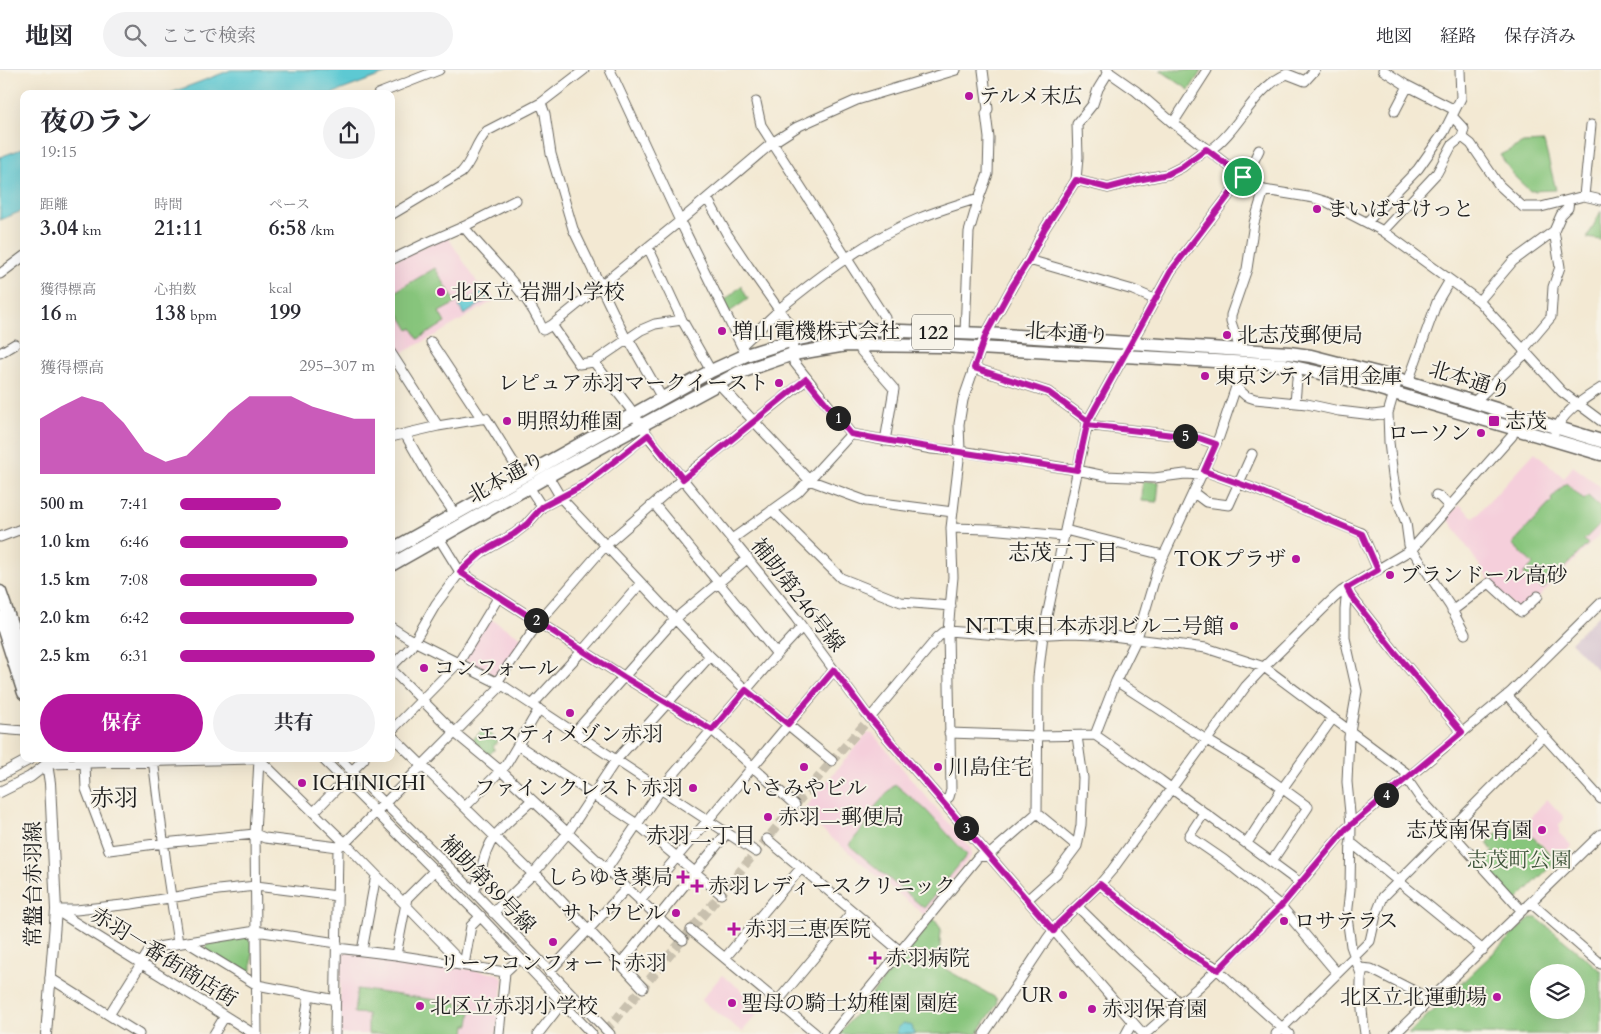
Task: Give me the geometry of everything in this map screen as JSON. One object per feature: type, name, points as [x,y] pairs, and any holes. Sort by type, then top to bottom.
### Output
[{"type":"highway","name":"北本通り","points":[[395,562],[438,538],[634,414],[711,371],[744,350],[832,332],[886,330],[965,333],[1273,351],[1311,356],[1403,380],[1474,402],[1517,422]]},
{"type":"highway","name":"北本通り","points":[[395,548],[455,514],[525,482],[548,476],[644,430],[718,383],[759,365],[793,354],[862,344],[981,348],[1240,362],[1298,367],[1554,433],[1601,441]]},
{"type":"highway","name":"北本通り","points":[[1554,433],[1601,454]]},
{"type":"highway","points":[[0,592],[16,639],[20,666]]},
{"type":"highway","points":[[0,618],[16,639]]},
{"type":"main road","points":[[0,775],[24,762]]},
{"type":"main road","points":[[0,792],[30,777],[46,762]]},
{"type":"main road","name":"常盤台赤羽線","points":[[46,1034],[56,910],[48,762]]},
{"type":"street","points":[[388,90],[439,70]]},
{"type":"street","points":[[395,213],[461,173],[466,168],[480,138],[487,131],[541,103],[584,70]]},
{"type":"street","points":[[610,70],[680,221],[744,350],[778,310],[811,283],[874,242],[918,219],[979,198]]},
{"type":"street","points":[[464,227],[518,288],[543,330],[601,286],[772,143],[797,127],[858,100],[956,70]]},
{"type":"street","points":[[965,333],[969,232],[988,174],[989,138],[986,114],[988,109],[983,70]]},
{"type":"street","points":[[1173,123],[1207,70]]},
{"type":"street","points":[[1076,180],[1108,188],[1168,174],[1182,167],[1224,138],[1267,85],[1278,77],[1287,74],[1305,81],[1315,70]]},
{"type":"street","points":[[1383,70],[1454,113],[1464,129],[1462,137],[1452,145],[1436,173],[1383,231]]},
{"type":"street","points":[[1367,222],[1418,168],[1444,132],[1461,98],[1460,70]]},
{"type":"street","points":[[943,802],[949,797],[951,790],[948,631],[953,577],[951,528],[960,451],[959,424],[963,400],[986,334],[1029,260],[1045,228],[1076,180],[1078,156],[1077,124],[1093,104],[1098,88],[1108,71],[1207,150],[1244,178],[1264,190],[1327,202],[1383,231],[1479,301],[1556,386],[1601,421]]},
{"type":"street","points":[[1395,111],[1408,86]]},
{"type":"street","points":[[756,102],[761,126],[885,318],[886,330]]},
{"type":"street","points":[[541,103],[545,114],[551,154],[573,229],[625,338],[629,340],[662,398]]},
{"type":"street","points":[[1584,196],[1591,125]]},
{"type":"street","points":[[1462,137],[1471,144],[1499,186],[1523,207],[1541,208],[1584,196],[1601,200]]},
{"type":"street","points":[[832,1034],[978,857],[989,855],[1037,813],[1038,677],[1043,635],[1088,423],[1154,299],[1174,266],[1244,178],[1259,150]]},
{"type":"street","points":[[1240,349],[1231,322],[1231,315],[1247,270],[1254,223],[1264,190]]},
{"type":"street","points":[[707,198],[732,243],[791,327],[794,362],[851,434],[932,449],[960,451],[1106,476],[1163,478],[1203,473],[1238,483],[1362,534],[1378,570]]},
{"type":"street","points":[[395,258],[464,227],[516,200]]},
{"type":"street","points":[[1479,301],[1513,261],[1554,231],[1561,215],[1568,208],[1570,200]]},
{"type":"street","points":[[1474,402],[1524,352],[1551,317],[1553,287],[1560,267],[1554,231]]},
{"type":"street","points":[[648,247],[682,320],[711,371]]},
{"type":"street","points":[[0,274],[20,259]]},
{"type":"street","points":[[1029,260],[1133,290],[1154,299]]},
{"type":"street","points":[[1450,280],[1438,302],[1403,380],[1394,393],[1388,413],[1393,476],[1397,499],[1406,523],[1409,545],[1465,634]]},
{"type":"street","points":[[552,325],[579,364],[594,362],[629,340],[641,330],[655,324],[682,320]]},
{"type":"street","points":[[431,342],[482,419]]},
{"type":"street","points":[[0,353],[15,344]]},
{"type":"street","points":[[862,344],[861,351],[894,389],[885,441]]},
{"type":"street","points":[[395,359],[438,426]]},
{"type":"street","name":"補助第246号線","points":[[594,362],[644,430],[748,558],[870,718],[1132,1023],[1144,1034]]},
{"type":"street","points":[[1095,735],[1116,681],[1137,638],[1163,555],[1194,493],[1225,423],[1236,387],[1240,362]]},
{"type":"street","points":[[1295,403],[1298,367]]},
{"type":"street","points":[[974,368],[1048,392],[1088,423],[1199,438],[1216,444]]},
{"type":"street","points":[[335,1034],[337,896],[342,845],[455,733],[500,683],[539,622],[606,546],[683,479],[806,379]]},
{"type":"street","points":[[718,383],[809,480],[866,501],[952,512]]},
{"type":"street","points":[[1236,387],[1246,396],[1255,399],[1318,405],[1339,411],[1373,415],[1388,413]]},
{"type":"street","points":[[1554,433],[1560,420],[1577,404],[1601,388]]},
{"type":"street","points":[[395,436],[438,426],[486,418],[542,507]]},
{"type":"street","points":[[984,1034],[1040,948],[1058,924],[1100,884],[1172,789],[1234,702],[1264,667],[1318,613],[1347,588],[1412,549],[1512,436],[1517,422]]},
{"type":"street","points":[[395,664],[415,641],[436,604],[460,572],[482,552],[514,534],[527,524],[542,507],[584,485],[644,430]]},
{"type":"street","points":[[404,434],[455,514]]},
{"type":"street","points":[[732,539],[798,492],[851,434]]},
{"type":"street","points":[[1194,493],[1206,502],[1229,504],[1252,454]]},
{"type":"street","points":[[548,476],[560,498],[710,656],[746,690],[832,760]]},
{"type":"street","points":[[1436,495],[1449,506]]},
{"type":"street","points":[[654,504],[777,654]]},
{"type":"street","points":[[772,510],[841,578],[901,602],[951,606]]},
{"type":"street","points":[[951,528],[1064,533],[1163,555]]},
{"type":"street","points":[[0,537],[20,530]]},
{"type":"street","points":[[438,538],[460,572],[498,598],[712,730],[796,805]]},
{"type":"street","points":[[575,732],[675,619],[748,558]]},
{"type":"street","points":[[466,807],[501,771],[518,745],[536,707],[641,582]]},
{"type":"street","points":[[1452,611],[1489,584],[1521,612],[1538,596]]},
{"type":"street","points":[[1347,588],[1344,610],[1345,638],[1357,691],[1350,730],[1346,782],[1351,824],[1350,889],[1347,917],[1349,937],[1354,955],[1362,970],[1365,1034]]},
{"type":"street","points":[[1347,588],[1351,596],[1395,652],[1462,732]]},
{"type":"street","points":[[395,729],[460,662],[498,598]]},
{"type":"street","points":[[1144,1034],[1218,970],[1281,906],[1351,824],[1507,695],[1601,603]]},
{"type":"street","points":[[606,870],[661,789],[802,627]]},
{"type":"street","points":[[395,630],[408,638],[500,683],[756,852]]},
{"type":"street","points":[[870,718],[938,637],[948,631],[1012,636],[1070,633],[1137,638],[1206,648],[1264,667],[1405,772],[1420,798],[1522,911]]},
{"type":"street","points":[[493,913],[533,874],[567,834],[616,760],[710,656]]},
{"type":"street","points":[[640,901],[834,670]]},
{"type":"street","points":[[395,672],[455,733],[501,771],[683,940]]},
{"type":"street","points":[[1116,681],[1206,740],[1239,759],[1308,807],[1272,861]]},
{"type":"street","points":[[1507,695],[1601,799]]},
{"type":"street","points":[[1247,843],[1282,789],[1333,718]]},
{"type":"street","points":[[0,729],[20,731]]},
{"type":"street","points":[[949,732],[1037,736],[1095,735],[1300,883]]},
{"type":"street","points":[[1100,884],[1164,935],[1192,955],[1218,970],[1283,1032],[1354,955],[1370,941],[1382,899],[1544,735]]},
{"type":"street","points":[[1028,900],[1056,874],[1077,846],[1081,825],[1083,778],[1077,736]]},
{"type":"street","points":[[395,737],[539,878],[643,988]]},
{"type":"street","points":[[518,745],[637,824],[721,894]]},
{"type":"street","points":[[81,762],[86,789],[109,850],[255,834],[265,838],[342,845]]},
{"type":"street","points":[[153,762],[171,898],[183,942],[257,985],[336,1000]]},
{"type":"street","points":[[255,1034],[257,985],[255,834],[259,762]]},
{"type":"street","points":[[262,762],[314,812],[342,845],[376,875],[464,965]]},
{"type":"street","name":"補助第89号線","points":[[326,762],[481,916],[592,1034]]},
{"type":"street","name":"補助第89号線","points":[[343,762],[474,892],[606,1033]]},
{"type":"street","points":[[352,771],[361,762]]},
{"type":"street","points":[[314,812],[345,780]]},
{"type":"street","points":[[474,892],[479,880],[482,864],[494,836],[532,800]]},
{"type":"street","points":[[1037,813],[1077,846]]},
{"type":"street","points":[[1204,813],[1189,836],[1224,860],[1281,906],[1337,973]]},
{"type":"street","points":[[620,964],[726,833]]},
{"type":"street","points":[[1395,1034],[1601,834]]},
{"type":"street","points":[[767,839],[900,951]]},
{"type":"street","points":[[1350,845],[1354,845],[1483,950]]},
{"type":"street","points":[[725,958],[801,868]]},
{"type":"street","points":[[396,955],[407,898],[435,870]]},
{"type":"street","points":[[362,951],[376,875]]},
{"type":"street","points":[[56,910],[76,910],[256,886],[337,896]]},
{"type":"street","points":[[549,972],[626,889]]},
{"type":"street","points":[[1531,903],[1601,964]]},
{"type":"street","points":[[1077,906],[1130,958],[1180,1002]]},
{"type":"street","name":"赤羽一番街商店街","points":[[56,910],[255,1034]]},
{"type":"street","points":[[777,1002],[852,912]]},
{"type":"street","points":[[464,965],[471,926],[481,916]]},
{"type":"street","points":[[691,930],[816,1034]]},
{"type":"street","points":[[109,1015],[151,948],[256,932],[362,951],[505,972]]},
{"type":"street","points":[[500,1034],[505,972],[520,958]]},
{"type":"street","points":[[1362,970],[1371,968],[1418,993],[1429,1001]]},
{"type":"street","points":[[50,978],[139,1034]]},
{"type":"street","points":[[303,1034],[309,995]]},
{"type":"street","points":[[538,1034],[562,1003]]},
{"type":"street","points":[[214,1034],[225,1016]]},
{"type":"street","points":[[1126,1034],[1132,1023]]},
{"type":"shaded area","name":"北区立 岩淵小学校","points":[[447,236],[479,285],[484,283],[495,300],[396,356],[395,260]]},
{"type":"shaded area","points":[[1535,452],[1564,478],[1573,466],[1601,487],[1601,533],[1539,597],[1526,615],[1502,595],[1487,577],[1447,517],[1460,505],[1474,518]]},
{"type":"shaded area","points":[[1601,613],[1601,674],[1571,642]]},
{"type":"shaded area","points":[[489,618],[524,639],[497,677],[464,659]]},
{"type":"shaded area","points":[[867,733],[873,734],[971,849],[971,856],[924,915],[804,815],[804,809]]},
{"type":"shaded area","name":"志茂南保育園","points":[[1547,799],[1564,817],[1559,825],[1559,833],[1572,846],[1558,858],[1522,827]]},
{"type":"shaded area","name":"北区立赤羽小学校","points":[[344,951],[499,974],[503,979],[497,1034],[340,1034],[340,955]]},
{"type":"shaded area","name":"聖母の騎士幼稚園 園庭","points":[[722,975],[763,1007],[742,1032],[701,1000]]},
{"type":"green space","points":[[1160,70],[1202,70],[1189,90]]},
{"type":"green space","points":[[1544,142],[1556,190],[1530,191],[1515,177],[1500,155],[1523,143]]},
{"type":"green space","points":[[1601,211],[1601,240],[1587,238]]},
{"type":"green space","points":[[435,268],[456,303],[439,312],[445,323],[418,339],[412,328],[409,330],[395,307],[395,292]]},
{"type":"green space","points":[[741,286],[748,299],[728,313],[723,302]]},
{"type":"green space","points":[[1143,481],[1159,482],[1157,502],[1142,501]]},
{"type":"green space","points":[[1566,483],[1584,500],[1588,496],[1601,508],[1601,523],[1584,540],[1588,544],[1543,589],[1523,574],[1533,564],[1512,544]]},
{"type":"green space","points":[[484,728],[498,741],[493,747],[495,749],[489,755],[472,740]]},
{"type":"green space","points":[[895,784],[925,809],[967,855],[924,908],[849,845],[871,818],[868,815]]},
{"type":"green space","name":"志茂町公園","points":[[1507,823],[1515,829],[1523,828],[1557,860],[1516,901],[1484,864],[1493,851],[1487,843]]},
{"type":"green space","points":[[1530,918],[1537,918],[1601,971],[1601,1034],[1408,1034]]},
{"type":"green space","points":[[934,919],[941,929],[939,960],[942,967],[996,998],[997,1004],[977,1034],[839,1034]]},
{"type":"green space","points":[[247,936],[252,940],[252,970],[245,974],[205,950],[207,942]]},
{"type":"green space","points":[[357,989],[472,1005],[469,1025],[466,1025],[465,1034],[368,1034],[368,1014],[354,1013]]},
{"type":"water","points":[[231,70],[395,70],[342,90],[178,90]]},
{"type":"water","points":[[20,150],[20,212],[0,220],[0,157]]},
{"type":"water","points":[[483,291],[488,299],[464,315],[459,306]]},
{"type":"water","points":[[904,1023],[912,1026],[914,1034],[897,1034],[898,1027]]},
{"type":"tunnel","points":[[605,1030],[613,1023],[870,718]]},
{"type":"place","name":"テルメ末広","points":[[969,96]]},
{"type":"place","name":"まいばすけっと","points":[[1317,209]]},
{"type":"place","name":"北区立 岩淵小学校","points":[[441,292]]},
{"type":"place","name":"増山電機株式会社","points":[[722,331]]},
{"type":"place","name":"北志茂郵便局","points":[[1227,335]]},
{"type":"place","name":"東京シティ信用金庫","points":[[1205,376]]},
{"type":"place","name":"レピュア赤羽マークイースト","points":[[779,383]]},
{"type":"place","name":"明照幼稚園","points":[[507,421]]},
{"type":"place","name":"志茂","points":[[1494,421]]},
{"type":"place","name":"ローソン","points":[[1481,433]]},
{"type":"place","name":"TOKプラザ","points":[[1296,559]]},
{"type":"place","name":"ブランドール高砂","points":[[1390,575]]},
{"type":"place","name":"NTT東日本赤羽ビル二号館","points":[[1234,626]]},
{"type":"place","name":"コンフォール","points":[[424,668]]},
{"type":"place","name":"エスティメゾン赤羽","points":[[570,713]]},
{"type":"place","name":"いさみやビル","points":[[804,767]]},
{"type":"place","name":"川島住宅","points":[[938,767]]},
{"type":"place","name":"ICHINICHI","points":[[302,783]]},
{"type":"place","name":"ファインクレスト赤羽","points":[[693,788]]},
{"type":"place","name":"赤羽二郵便局","points":[[768,817]]},
{"type":"place","name":"志茂南保育園","points":[[1542,830]]},
{"type":"place","name":"しらゆき薬局","points":[[683,877]]},
{"type":"place","name":"赤羽レディースクリニック","points":[[697,886]]},
{"type":"place","name":"サトウビル","points":[[676,913]]},
{"type":"place","name":"ロサテラス","points":[[1284,921]]},
{"type":"place","name":"赤羽三恵医院","points":[[734,929]]},
{"type":"place","name":"リーフコンフォート赤羽","points":[[553,942]]},
{"type":"place","name":"赤羽病院","points":[[875,958]]},
{"type":"place","name":"UR","points":[[1063,995]]},
{"type":"place","name":"北区立北運動場","points":[[1497,997]]},
{"type":"place","name":"聖母の騎士幼稚園 園庭","points":[[732,1003]]},
{"type":"place","name":"北区立赤羽小学校","points":[[420,1006]]},
{"type":"place","name":"赤羽保育園","points":[[1092,1009]]},
{"type":"district","name":"志茂二丁目","points":[[1063,552]]},
{"type":"district","name":"赤羽","points":[[114,798]]},
{"type":"district","name":"赤羽二丁目","points":[[701,835]]},
{"type":"route","points":[[1243,177],[1174,266],[1154,299],[1088,421],[1087,425],[1077,470],[960,451],[932,449],[851,434],[806,379],[683,479],[648,435],[638,440],[584,485],[542,507],[527,524],[500,543],[475,557],[460,572],[498,598],[712,730],[746,690],[788,724],[834,670],[865,712],[1054,931],[1058,924],[1100,884],[1164,935],[1192,955],[1218,970],[1281,906],[1346,829],[1462,732],[1351,596],[1347,588],[1378,570],[1362,534],[1252,488],[1204,471],[1216,444],[1199,438],[1087,425],[1088,421],[1048,392],[974,368],[986,334],[1029,260],[1036,243],[1076,180],[1108,188],[1168,174],[1182,167],[1206,149],[1243,177]]}]
